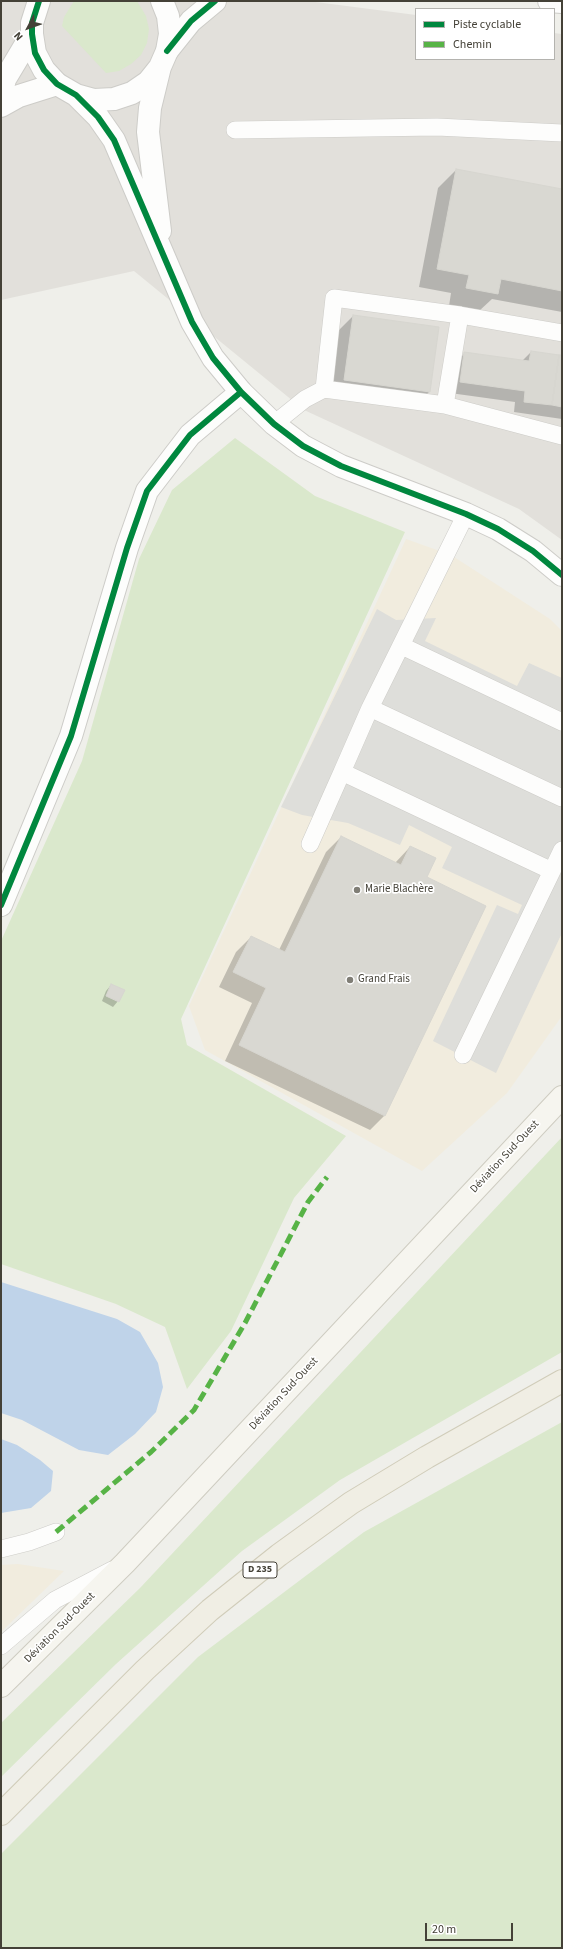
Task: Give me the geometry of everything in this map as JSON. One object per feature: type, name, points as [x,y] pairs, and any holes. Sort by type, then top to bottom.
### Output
[{"type":"main road","name":"Déviation Sud-Ouest","points":[[1,1686],[125,1563],[562,1097]]},
{"type":"main road","name":"D 235","points":[[1,1814],[145,1670],[210,1610],[279,1554],[352,1503],[427,1458],[562,1382]]},
{"type":"street","points":[[162,1],[168,16],[170,34],[150,108],[148,132],[164,259]]},
{"type":"street","points":[[35,5],[32,34],[36,53],[44,70],[57,84],[76,95],[94,100],[114,99],[132,93],[148,82],[191,21],[215,1]]},
{"type":"street","points":[[549,1],[562,2]]},
{"type":"street","points":[[1,96],[5,79],[32,34]]},
{"type":"street","points":[[1,106],[19,96],[57,84]]},
{"type":"street","points":[[76,95],[98,117],[114,140],[192,322],[214,358],[241,392],[274,424],[303,446],[341,466],[466,514],[498,529],[533,551],[562,576]]},
{"type":"street","points":[[1,905],[71,736],[127,548],[148,491],[190,435],[241,392]]},
{"type":"lane","points":[[235,130],[437,127],[562,133]]},
{"type":"lane","points":[[324,389],[334,298],[460,315],[562,333]]},
{"type":"lane","points":[[445,405],[460,315]]},
{"type":"lane","points":[[274,424],[305,399],[324,389],[445,405],[562,436]]},
{"type":"lane","points":[[310,844],[370,708],[466,514]]},
{"type":"lane","points":[[402,646],[562,722]]},
{"type":"lane","points":[[370,708],[562,798]]},
{"type":"lane","points":[[342,772],[552,872]]},
{"type":"lane","points":[[463,1055],[562,850]]},
{"type":"lane","points":[[1,1549],[29,1542],[56,1532]]},
{"type":"lane","points":[[1,1646],[55,1600],[125,1563]]},
{"type":"shaded area","points":[[1,1],[308,1],[415,15],[415,60],[555,60],[555,33],[562,34],[562,540],[519,509],[304,410],[134,271],[1,300]]},
{"type":"shaded area","points":[[406,539],[451,555],[550,619],[562,631],[562,1016],[507,1093],[422,1171],[205,1050],[189,1006]]},
{"type":"shaded area","points":[[377,609],[396,620],[436,618],[425,641],[517,686],[529,663],[562,678],[562,933],[496,1073],[433,1041],[497,905],[518,914],[522,905],[442,868],[452,847],[409,825],[400,845],[348,823],[302,815],[281,807]]},
{"type":"shaded area","points":[[18,1564],[64,1571],[1,1632],[1,1565]]},
{"type":"green space","points":[[74,1],[137,1],[146,16],[149,29],[147,43],[141,55],[131,64],[119,71],[106,73],[62,26],[64,17]]},
{"type":"green space","points":[[235,438],[315,496],[405,532],[181,1019],[187,1045],[346,1136],[294,1198],[231,1331],[187,1389],[165,1327],[116,1304],[1,1264],[1,941],[82,761],[139,559],[172,490]]},
{"type":"green space","points":[[562,1137],[562,1352],[340,1480],[242,1551],[116,1664],[1,1777],[1,1723],[140,1588]]},
{"type":"green space","points":[[562,1422],[562,1948],[1,1948],[1,1854],[198,1657],[364,1532]]},
{"type":"water","points":[[1,1282],[117,1319],[140,1332],[158,1363],[163,1387],[156,1412],[135,1434],[108,1455],[79,1450],[22,1420],[1,1413]]},
{"type":"water","points":[[1,1439],[17,1445],[40,1460],[53,1471],[51,1491],[31,1508],[1,1513]]},
{"type":"building","points":[[456,169],[562,189],[562,291],[501,279],[498,294],[466,288],[469,275],[437,269]]},
{"type":"building","points":[[353,315],[439,327],[430,392],[344,380]]},
{"type":"building","points":[[531,351],[559,355],[552,405],[524,402],[525,391],[460,382],[464,352],[529,361]]},
{"type":"building","points":[[559,355],[562,355],[562,407],[552,405]]},
{"type":"building","name":"Grand Frais","points":[[341,836],[401,865],[410,846],[436,858],[427,877],[486,906],[385,1116],[239,1045],[266,988],[233,972],[251,936],[285,952]]},
{"type":"building","points":[[111,984],[125,990],[119,1002],[106,996]]},
{"type":"marked path","points":[[56,1532],[151,1452],[194,1410],[245,1323],[308,1202],[327,1177]]},
{"type":"cycle path","points":[[39,1],[32,23],[35,53],[44,70],[57,84],[76,95],[98,117],[114,140],[192,322],[213,358],[241,392],[274,424],[303,446],[341,466],[466,514],[498,529],[533,551],[562,575]]},
{"type":"cycle path","points":[[167,51],[191,21],[215,1]]},
{"type":"cycle path","points":[[1,905],[71,736],[127,548],[147,491],[190,435],[241,392]]},
{"type":"place","name":"Marie Blachère","points":[[357,890]]},
{"type":"place","name":"Grand Frais","points":[[350,980]]}]
